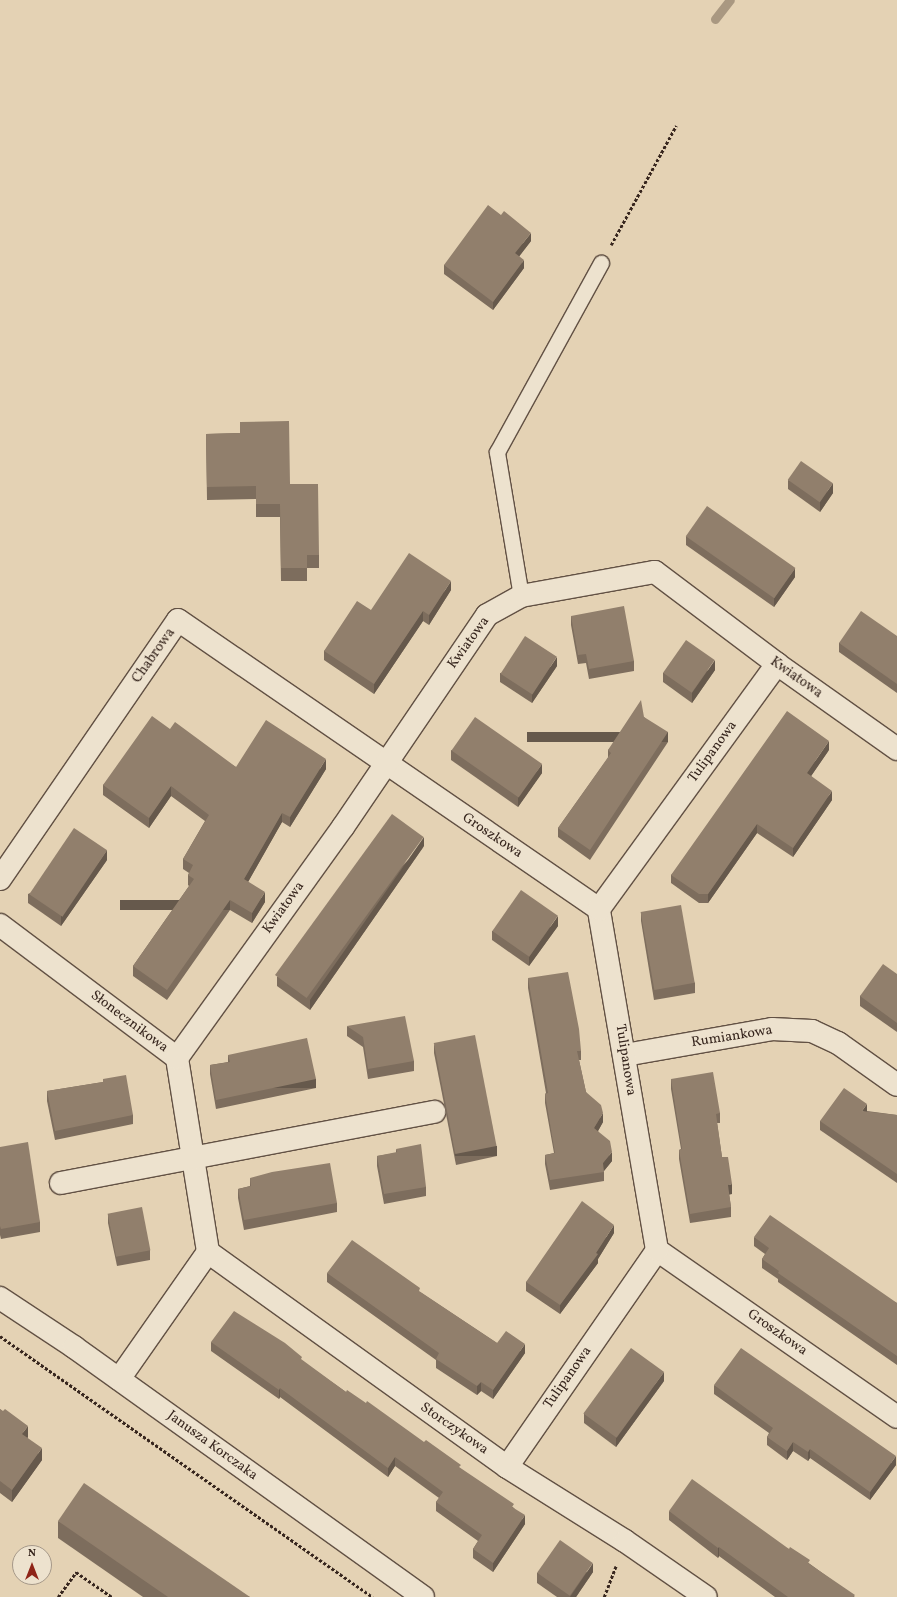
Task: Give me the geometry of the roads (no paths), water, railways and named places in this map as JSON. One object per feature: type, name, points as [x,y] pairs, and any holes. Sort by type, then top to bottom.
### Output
[{"type":"street","name":"Kwiatowa","points":[[177,1058],[385,763],[487,615],[521,596],[656,572],[777,664],[897,749]]},
{"type":"street","name":"Chabrowa","points":[[0,879],[178,620],[385,763]]},
{"type":"street","name":"Tulipanowa","points":[[507,1467],[657,1250],[637,1143],[625,1055],[599,909],[777,664]]},
{"type":"street","name":"Groszkowa","points":[[385,763],[599,909]]},
{"type":"street","name":"Słonecznikowa","points":[[0,925],[177,1058],[208,1252]]},
{"type":"street","name":"Rumiankowa","points":[[625,1055],[772,1029],[812,1031],[838,1043],[897,1085]]},
{"type":"street","points":[[62,1183],[434,1112]]},
{"type":"street","name":"Groszkowa","points":[[657,1250],[897,1417]]},
{"type":"street","points":[[119,1379],[208,1252]]},
{"type":"street","name":"Storczykowa","points":[[208,1252],[507,1467],[625,1541],[706,1597]]},
{"type":"street","name":"Janusza Korczaka","points":[[0,1298],[119,1379],[423,1597]]},
{"type":"lane","points":[[521,596],[498,452],[601,263]]},
{"type":"waterway","points":[[715,19],[730,0]]}]
